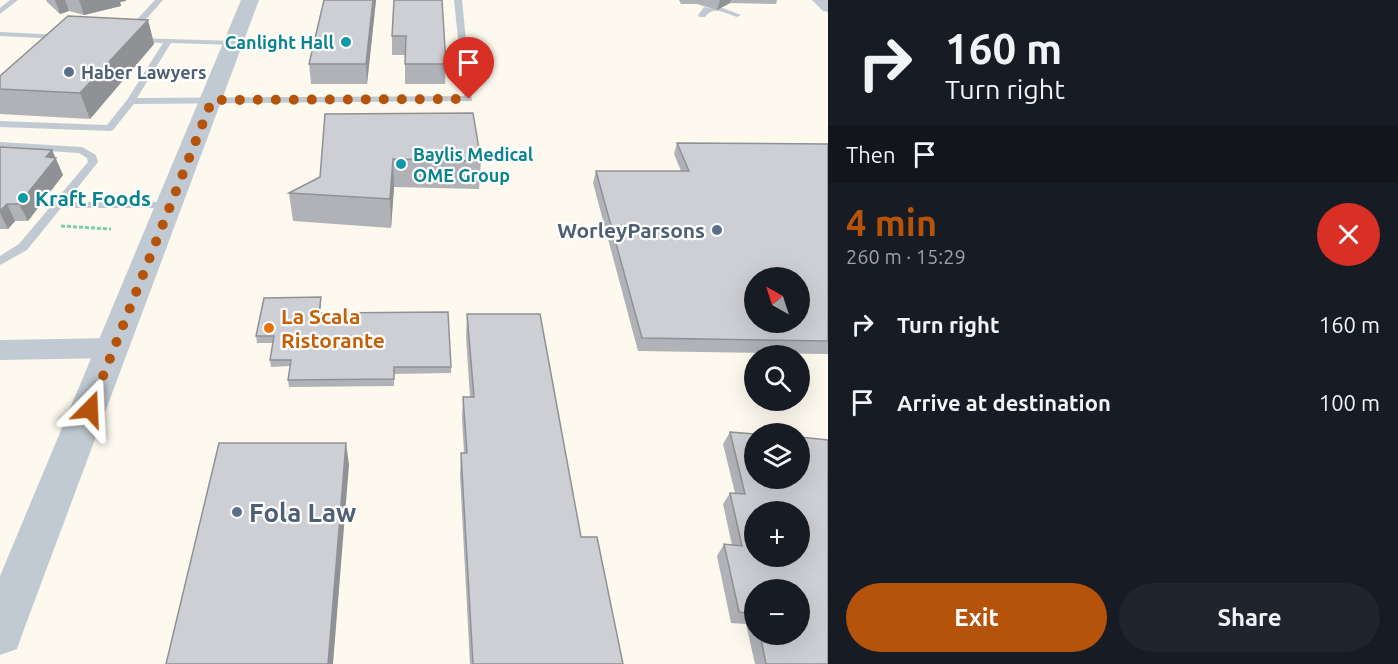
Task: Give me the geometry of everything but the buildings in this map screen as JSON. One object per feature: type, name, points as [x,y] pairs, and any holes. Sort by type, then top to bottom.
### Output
[{"type":"street","points":[[0,632],[235,43],[250,0]]},
{"type":"street","points":[[819,0],[828,8]]},
{"type":"street","points":[[0,350],[114,348]]},
{"type":"lane","points":[[0,12],[14,0]]},
{"type":"lane","points":[[159,0],[123,40],[235,43]]},
{"type":"lane","points":[[131,101],[469,99],[458,0]]},
{"type":"lane","points":[[702,15],[707,9],[737,15]]},
{"type":"lane","points":[[0,34],[75,38]]},
{"type":"lane","points":[[0,124],[110,128],[131,101],[168,42]]},
{"type":"lane","points":[[0,145],[74,149],[88,153],[93,162],[23,247],[0,261]]},
{"type":"lane","points":[[58,205],[169,205]]},
{"type":"path","points":[[42,225],[111,229]]},
{"type":"shaded area","points":[[0,0],[828,0],[828,664],[0,664]]},
{"type":"place","name":"Canlight Hall","points":[[346,42]]},
{"type":"place","name":"Haber Lawyers","points":[[69,72]]},
{"type":"place","name":"Baylis Medical OME Group","points":[[401,164]]},
{"type":"place","name":"Kraft Foods","points":[[23,198]]},
{"type":"place","name":"WorleyParsons","points":[[717,230]]},
{"type":"place","name":"La Scala Ristorante","points":[[269,328]]},
{"type":"place","name":"Fola Law","points":[[237,512]]},
{"type":"route","points":[[90,409],[212,100],[469,99]]}]
